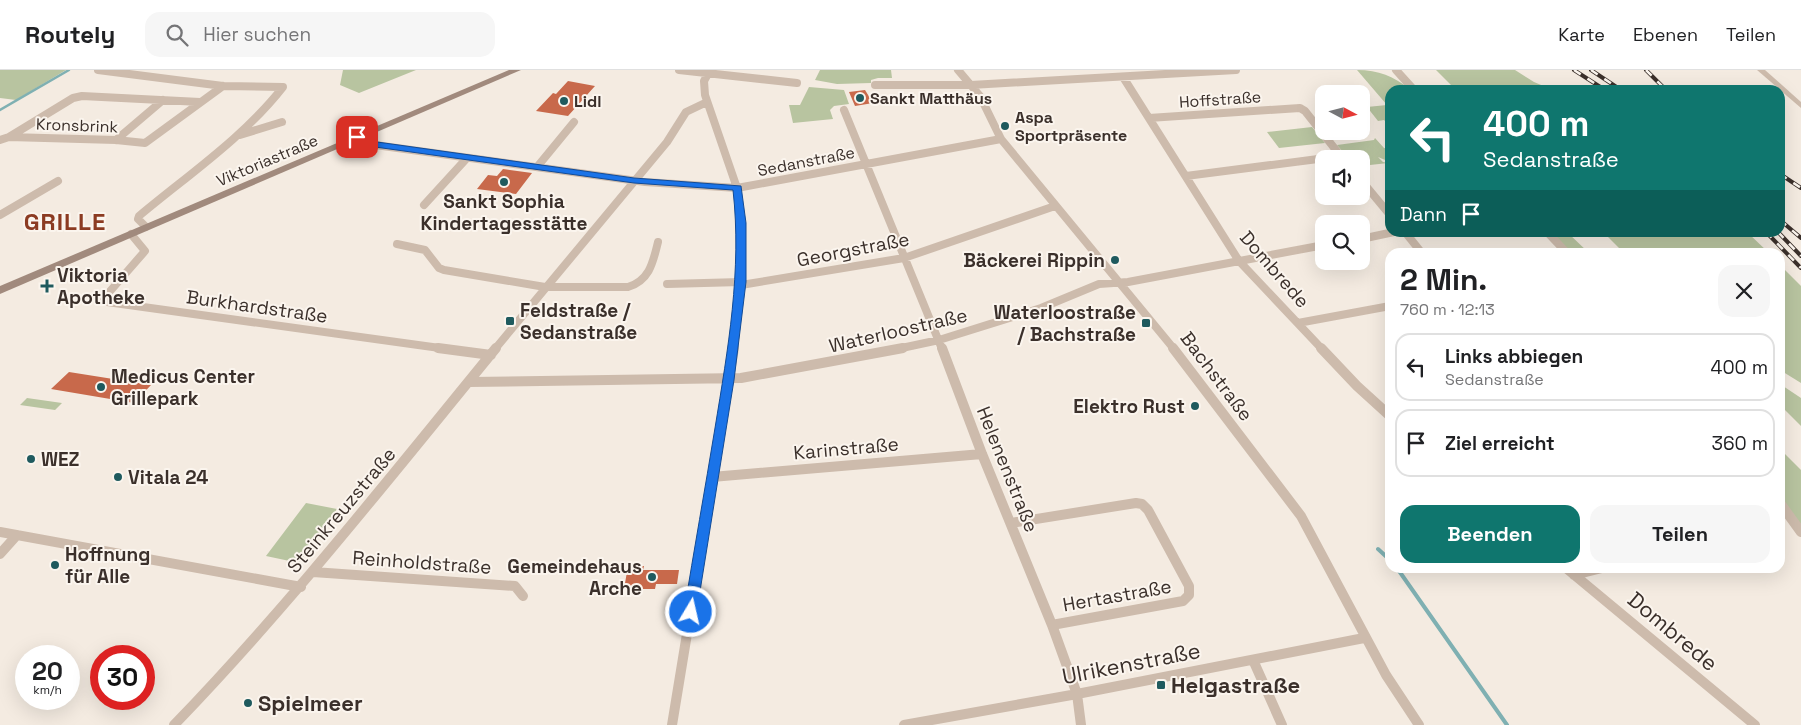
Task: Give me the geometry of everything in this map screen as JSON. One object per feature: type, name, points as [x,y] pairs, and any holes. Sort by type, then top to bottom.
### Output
[{"type":"main road","name":"Viktoriastraße","points":[[0,290],[517,70]]},
{"type":"street","points":[[98,70],[223,86],[284,88],[265,110],[235,137],[139,216],[138,219],[146,227]]},
{"type":"street","points":[[679,70],[797,83]]},
{"type":"street","name":"Bachstraße","points":[[958,70],[980,96],[1001,139],[1174,348],[1301,516],[1319,546],[1364,638],[1401,702],[1419,725]]},
{"type":"street","points":[[1057,70],[1062,80]]},
{"type":"street","points":[[875,85],[971,85],[1236,70]]},
{"type":"street","points":[[1396,70],[1410,85]]},
{"type":"street","points":[[1761,70],[1778,85]]},
{"type":"street","points":[[672,725],[729,380],[741,283],[742,223],[737,188],[707,102],[704,88],[709,72]]},
{"type":"street","name":"Dombrede","points":[[1123,76],[1239,261],[1357,386],[1385,411]]},
{"type":"street","points":[[200,102],[223,86]]},
{"type":"street","points":[[1785,92],[1801,106]]},
{"type":"street","name":"Kronsbrink","points":[[0,140],[9,137],[78,97],[200,102]]},
{"type":"street","points":[[116,140],[162,100]]},
{"type":"street","name":"Kronsbrink","points":[[9,137],[116,140],[145,143],[200,102]]},
{"type":"street","name":"Steinkreuzstraße","points":[[174,725],[234,663],[301,587],[545,287],[670,137],[686,112],[707,102]]},
{"type":"street","name":"Hoffstraße","points":[[1149,118],[1300,108],[1305,111],[1336,150]]},
{"type":"street","name":"Helenenstraße","points":[[844,110],[1052,625],[1077,694],[1081,725]]},
{"type":"street","points":[[235,137],[282,122]]},
{"type":"street","points":[[537,168],[574,122]]},
{"type":"street","name":"Sedanstraße","points":[[357,137],[368,144],[537,168],[634,181],[737,188],[1001,139]]},
{"type":"street","points":[[424,205],[467,158]]},
{"type":"street","points":[[1186,176],[1315,160]]},
{"type":"street","points":[[0,215],[58,181]]},
{"type":"street","points":[[1370,191],[1385,209]]},
{"type":"street","name":"Georgstraße","points":[[667,284],[741,283],[904,258],[1055,206]]},
{"type":"street","name":"Burkhardstraße","points":[[131,234],[145,251],[105,297],[104,300],[108,302],[491,355]]},
{"type":"street","points":[[1370,236],[1385,234]]},
{"type":"street","points":[[1409,237],[1418,248]]},
{"type":"street","points":[[1552,237],[1562,248]]},
{"type":"street","points":[[397,244],[425,250],[439,268],[444,270],[545,287],[628,287],[638,285],[648,274],[658,242]]},
{"type":"street","name":"Waterloostraße","points":[[469,382],[729,380],[839,361],[938,340],[1041,308],[1100,284],[1119,281],[1128,282],[1315,248]]},
{"type":"street","points":[[1298,323],[1385,307]]},
{"type":"street","name":"Karinstraße","points":[[712,477],[982,454]]},
{"type":"street","name":"Hertastraße","points":[[1011,523],[1136,503],[1142,504],[1148,510],[1186,577],[1189,586],[1189,595],[1184,601],[1052,625]]},
{"type":"street","points":[[1785,510],[1801,532]]},
{"type":"street","points":[[0,532],[301,587]]},
{"type":"street","points":[[0,554],[17,535]]},
{"type":"street","name":"Reinholdstraße","points":[[313,572],[515,586],[523,596]]},
{"type":"street","name":"Dombrede","points":[[1572,573],[1755,725]]},
{"type":"street","name":"Ulrikenstraße","points":[[904,725],[1077,694],[1364,638]]},
{"type":"street","points":[[1253,660],[1282,725]]},
{"type":"green space","points":[[0,70],[66,70],[16,100],[0,98]]},
{"type":"green space","points":[[343,70],[416,70],[359,93],[340,85]]},
{"type":"green space","points":[[820,70],[891,70],[892,78],[878,78],[871,80],[871,83],[837,84],[815,80]]},
{"type":"green space","points":[[1357,70],[1372,71],[1386,75],[1404,85],[1385,85],[1385,103]]},
{"type":"green space","points":[[1436,70],[1515,70],[1541,85],[1451,85]]},
{"type":"green space","points":[[809,87],[844,90],[849,104],[834,106],[830,110],[833,119],[793,123],[789,105],[800,105]]},
{"type":"green space","points":[[1385,105],[1385,121],[1378,121],[1370,111],[1370,107]]},
{"type":"green space","points":[[1312,127],[1315,131],[1315,140],[1323,140],[1325,143],[1279,148],[1267,132]]},
{"type":"green space","points":[[1375,138],[1385,148],[1385,160],[1378,157],[1385,163],[1370,165],[1370,150],[1341,150],[1337,145],[1374,140]]},
{"type":"green space","points":[[1554,237],[1572,237],[1584,248],[1564,248]]},
{"type":"green space","points":[[1608,237],[1752,237],[1764,248],[1619,248]]},
{"type":"green space","points":[[1785,270],[1801,286],[1801,383],[1785,373]]},
{"type":"green space","points":[[1785,387],[1801,398],[1801,426],[1785,410]]},
{"type":"green space","points":[[27,398],[62,403],[55,410],[20,405]]},
{"type":"green space","points":[[1785,454],[1801,470],[1801,530],[1785,509]]},
{"type":"green space","points":[[306,503],[337,509],[299,563],[266,556]]},
{"type":"building","name":"Lidl","points":[[568,81],[595,86],[568,116],[536,111],[553,93],[556,94]]},
{"type":"building","name":"Sankt Matthäus","points":[[865,90],[873,103],[855,106],[849,92]]},
{"type":"building","name":"Sankt Sophia Kindertagesstätte","points":[[503,169],[532,173],[516,194],[477,189],[488,175],[497,176]]},
{"type":"building","name":"Medicus Center Grillepark","points":[[69,372],[151,385],[134,403],[51,389]]},
{"type":"building","name":"Gemeindehaus Arche","points":[[628,566],[644,566],[643,570],[679,570],[677,584],[656,584],[655,589],[624,589]]},
{"type":"waterway","points":[[0,110],[69,70]]},
{"type":"waterway","points":[[1378,549],[1385,555]]},
{"type":"waterway","points":[[1401,573],[1507,725]]},
{"type":"railway","points":[[1574,70],[1597,85]]},
{"type":"railway","points":[[1591,70],[1614,85]]},
{"type":"railway","points":[[1646,70],[1661,85]]},
{"type":"railway","points":[[1785,177],[1801,188]]},
{"type":"railway","points":[[1785,224],[1801,238]]},
{"type":"railway","points":[[1771,237],[1782,248]]},
{"type":"railway","points":[[1783,237],[1801,256]]},
{"type":"railway","points":[[1785,252],[1801,268]]},
{"type":"place","name":"Sankt Matthäus","points":[[860,98]]},
{"type":"place","name":"Lidl","points":[[564,101]]},
{"type":"place","name":"Aspa Sportpräsente","points":[[1005,126]]},
{"type":"place","name":"Sankt Sophia Kindertagesstätte","points":[[504,182]]},
{"type":"place","name":"Bäckerei Rippin","points":[[1115,260]]},
{"type":"place","name":"Viktoria Apotheke","points":[[47,286]]},
{"type":"place","name":"Feldstraße / Sedanstraße","points":[[510,321]]},
{"type":"place","name":"Waterloostraße / Bachstraße","points":[[1146,323]]},
{"type":"place","name":"Medicus Center Grillepark","points":[[101,387]]},
{"type":"place","name":"Elektro Rust","points":[[1195,406]]},
{"type":"place","name":"WEZ","points":[[31,459]]},
{"type":"place","name":"Vitala 24","points":[[118,477]]},
{"type":"place","name":"Hoffnung für Alle","points":[[55,565]]},
{"type":"place","name":"Gemeindehaus Arche","points":[[652,577]]},
{"type":"place","name":"Helgastraße","points":[[1161,685]]},
{"type":"place","name":"Spielmeer","points":[[248,703]]},
{"type":"district","name":"GRILLE","points":[[65,222]]},
{"type":"route","points":[[357,137],[368,144],[634,181],[737,188],[742,223],[741,282],[729,380],[691,612]]}]
